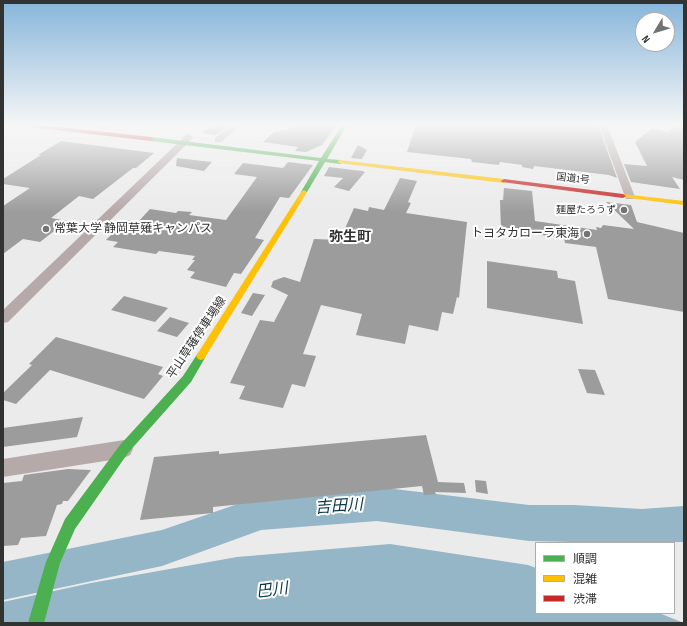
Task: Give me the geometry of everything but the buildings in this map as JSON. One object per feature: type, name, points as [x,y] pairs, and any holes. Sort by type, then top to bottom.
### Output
[{"type":"main road","name":"国道1号","points":[[311,154],[629,193],[684,203]]},
{"type":"main road","name":"国道1号","points":[[315,154],[327,156]]},
{"type":"main road","name":"平山草薙停車場線","points":[[36,623],[53,562],[70,524],[124,449],[187,379],[327,156]]},
{"type":"main road","name":"国道1号","points":[[629,193],[684,196]]},
{"type":"street","points":[[3,318],[171,154]]},
{"type":"street","points":[[614,154],[629,193]]},
{"type":"street","points":[[3,468],[124,449]]},
{"type":"water","name":"巴川","points":[[390,544],[528,565],[535,568],[535,614],[662,614],[684,623],[3,623],[3,602],[91,583],[237,557]]},
{"type":"waterway","name":"吉田川","points":[[3,581],[162,548],[261,513],[377,504],[529,523],[574,523],[642,527],[684,524]]},
{"type":"traffic: fast","points":[[276,154],[340,162]]},
{"type":"traffic: fast","points":[[304,192],[327,154]]},
{"type":"traffic: fast","points":[[36,623],[53,562],[70,524],[124,449],[187,379],[201,356]]},
{"type":"traffic: slow","points":[[340,162],[504,181]]},
{"type":"traffic: slow","points":[[201,356],[304,192]]},
{"type":"traffic: slow","points":[[623,196],[684,203]]},
{"type":"traffic: jam","points":[[504,181],[623,196]]},
{"type":"place","name":"麺屋たろうず","points":[[624,210]]},
{"type":"place","name":"常葉大学 静岡草薙キャンパス","points":[[46,229]]},
{"type":"place","name":"トヨタカローラ東海","points":[[587,234]]},
{"type":"district","name":"弥生町","points":[[350,237]]}]
